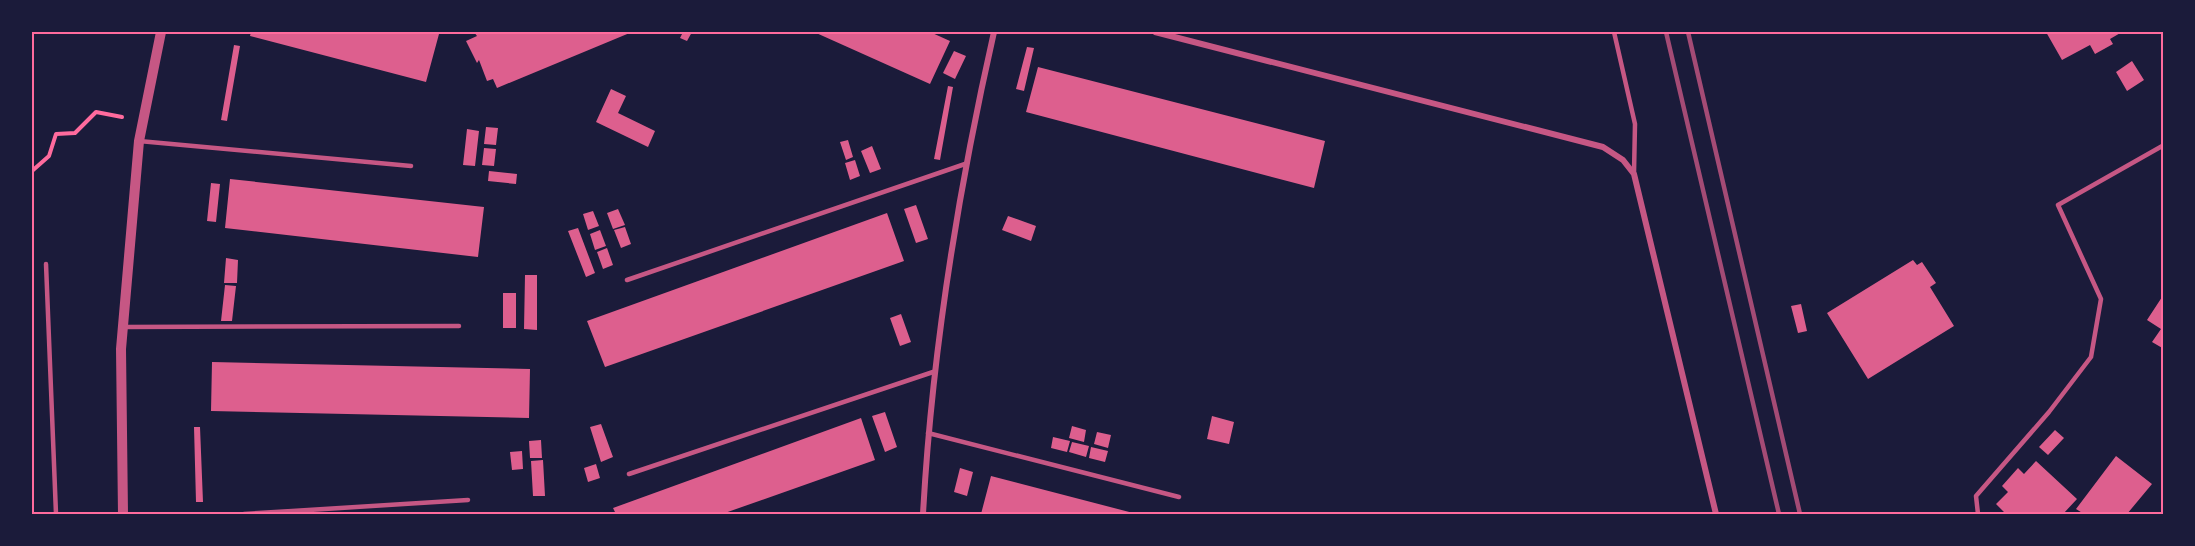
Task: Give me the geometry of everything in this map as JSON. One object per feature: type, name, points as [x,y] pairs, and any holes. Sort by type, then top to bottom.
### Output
[{"type":"street","points":[[123,514],[123,327],[139,141],[161,32]]},
{"type":"street","points":[[923,514],[933,372],[965,164],[994,32]]},
{"type":"street","points":[[1155,32],[1603,147],[1623,160],[1634,174],[1716,514]]},
{"type":"lane","points":[[1614,32],[1635,124],[1634,174]]},
{"type":"lane","points":[[139,141],[411,166]]},
{"type":"lane","points":[[1978,514],[1976,496],[2049,412],[2091,357],[2101,299],[2058,205],[2163,145]]},
{"type":"lane","points":[[627,280],[965,164]]},
{"type":"lane","points":[[46,264],[56,514]]},
{"type":"lane","points":[[123,327],[459,326]]},
{"type":"lane","points":[[629,474],[933,372]]},
{"type":"lane","points":[[928,433],[1179,497]]},
{"type":"lane","points":[[244,514],[468,500]]},
{"type":"path","points":[[32,171],[49,156],[56,134],[75,133],[96,112],[143,120]]},
{"type":"building","points":[[251,32],[432,32],[439,34],[426,82],[250,36]]},
{"type":"building","points":[[474,32],[632,32],[497,88],[493,79],[487,81],[479,60],[477,63],[466,41],[477,36]]},
{"type":"building","points":[[683,32],[692,32],[687,41],[680,38]]},
{"type":"building","points":[[814,32],[930,32],[950,41],[930,84]]},
{"type":"building","points":[[2046,32],[2122,32],[2110,39],[2113,44],[2095,54],[2090,45],[2062,60]]},
{"type":"building","points":[[234,45],[240,46],[227,121],[221,120]]},
{"type":"building","points":[[1027,47],[1034,48],[1024,91],[1016,89]]},
{"type":"building","points":[[954,51],[966,56],[955,79],[943,73]]},
{"type":"building","points":[[2132,61],[2144,80],[2127,91],[2116,72]]},
{"type":"building","points":[[1038,67],[1325,141],[1314,188],[1026,112]]},
{"type":"building","points":[[948,86],[953,87],[940,160],[934,159]]},
{"type":"building","points":[[611,89],[626,96],[618,113],[655,131],[648,147],[596,122]]},
{"type":"building","points":[[486,127],[498,128],[496,145],[484,144]]},
{"type":"building","points":[[467,129],[479,131],[475,166],[463,165]]},
{"type":"building","points":[[848,140],[853,157],[846,160],[840,142]]},
{"type":"building","points":[[872,146],[881,169],[870,173],[861,151]]},
{"type":"building","points":[[484,148],[496,149],[494,166],[482,165]]},
{"type":"building","points":[[855,160],[860,176],[850,180],[845,163]]},
{"type":"building","points":[[489,171],[517,174],[516,184],[488,181]]},
{"type":"building","points":[[230,179],[484,207],[478,257],[225,228]]},
{"type":"building","points":[[211,183],[220,184],[216,222],[207,221]]},
{"type":"building","points":[[916,205],[928,239],[916,243],[904,209]]},
{"type":"building","points":[[618,209],[625,225],[613,229],[607,213]]},
{"type":"building","points":[[593,211],[599,226],[588,230],[583,214]]},
{"type":"building","points":[[887,213],[904,261],[605,367],[587,321]]},
{"type":"building","points":[[1008,216],[1036,226],[1031,241],[1002,230]]},
{"type":"building","points":[[625,227],[631,244],[621,248],[614,230]]},
{"type":"building","points":[[578,228],[595,273],[586,277],[568,231]]},
{"type":"building","points":[[600,230],[606,246],[595,250],[590,234]]},
{"type":"building","points":[[607,248],[613,265],[603,269],[597,252]]},
{"type":"building","points":[[226,258],[238,260],[237,283],[224,283]]},
{"type":"building","points":[[1913,260],[1917,265],[1922,262],[1936,283],[1930,287],[1954,326],[1868,379],[1827,313]]},
{"type":"building","points":[[525,275],[537,275],[537,330],[524,329]]},
{"type":"building","points":[[225,285],[236,286],[232,321],[221,321]]},
{"type":"building","points":[[503,293],[516,293],[516,328],[503,328]]},
{"type":"building","points":[[2164,294],[2164,349],[2152,342],[2161,329],[2147,320]]},
{"type":"building","points":[[1801,304],[1807,331],[1798,333],[1791,306]]},
{"type":"building","points":[[901,314],[911,342],[900,346],[890,318]]},
{"type":"building","points":[[212,362],[530,369],[529,418],[211,411]]},
{"type":"building","points":[[885,412],[897,447],[885,452],[872,416]]},
{"type":"building","points":[[1212,416],[1234,422],[1229,444],[1207,439]]},
{"type":"building","points":[[861,418],[875,460],[722,514],[616,514],[613,508]]},
{"type":"building","points":[[601,424],[613,457],[601,462],[590,427]]},
{"type":"building","points":[[1072,426],[1086,430],[1084,442],[1069,438]]},
{"type":"building","points":[[194,427],[200,427],[203,502],[196,502]]},
{"type":"building","points":[[2055,430],[2064,438],[2048,455],[2039,447]]},
{"type":"building","points":[[1097,432],[1111,435],[1108,448],[1094,444]]},
{"type":"building","points":[[1053,437],[1070,441],[1067,452],[1051,448]]},
{"type":"building","points":[[541,440],[542,458],[530,458],[529,441]]},
{"type":"building","points":[[1072,442],[1089,446],[1086,457],[1069,452]]},
{"type":"building","points":[[1091,447],[1108,451],[1105,462],[1089,458]]},
{"type":"building","points":[[522,451],[523,469],[512,470],[510,452]]},
{"type":"building","points":[[2116,456],[2152,484],[2127,514],[2084,514],[2076,509]]},
{"type":"building","points":[[543,460],[545,496],[533,496],[531,461]]},
{"type":"building","points":[[2036,461],[2077,499],[2063,514],[2006,514],[1996,504],[2008,492],[2002,486],[2018,468],[2024,474]]},
{"type":"building","points":[[596,464],[600,478],[588,482],[584,468]]},
{"type":"building","points":[[960,468],[973,472],[967,496],[954,492]]},
{"type":"building","points":[[991,476],[1137,514],[981,514]]},
{"type":"railway","points":[[1666,32],[1779,514]]},
{"type":"railway","points":[[1688,32],[1800,514]]}]
